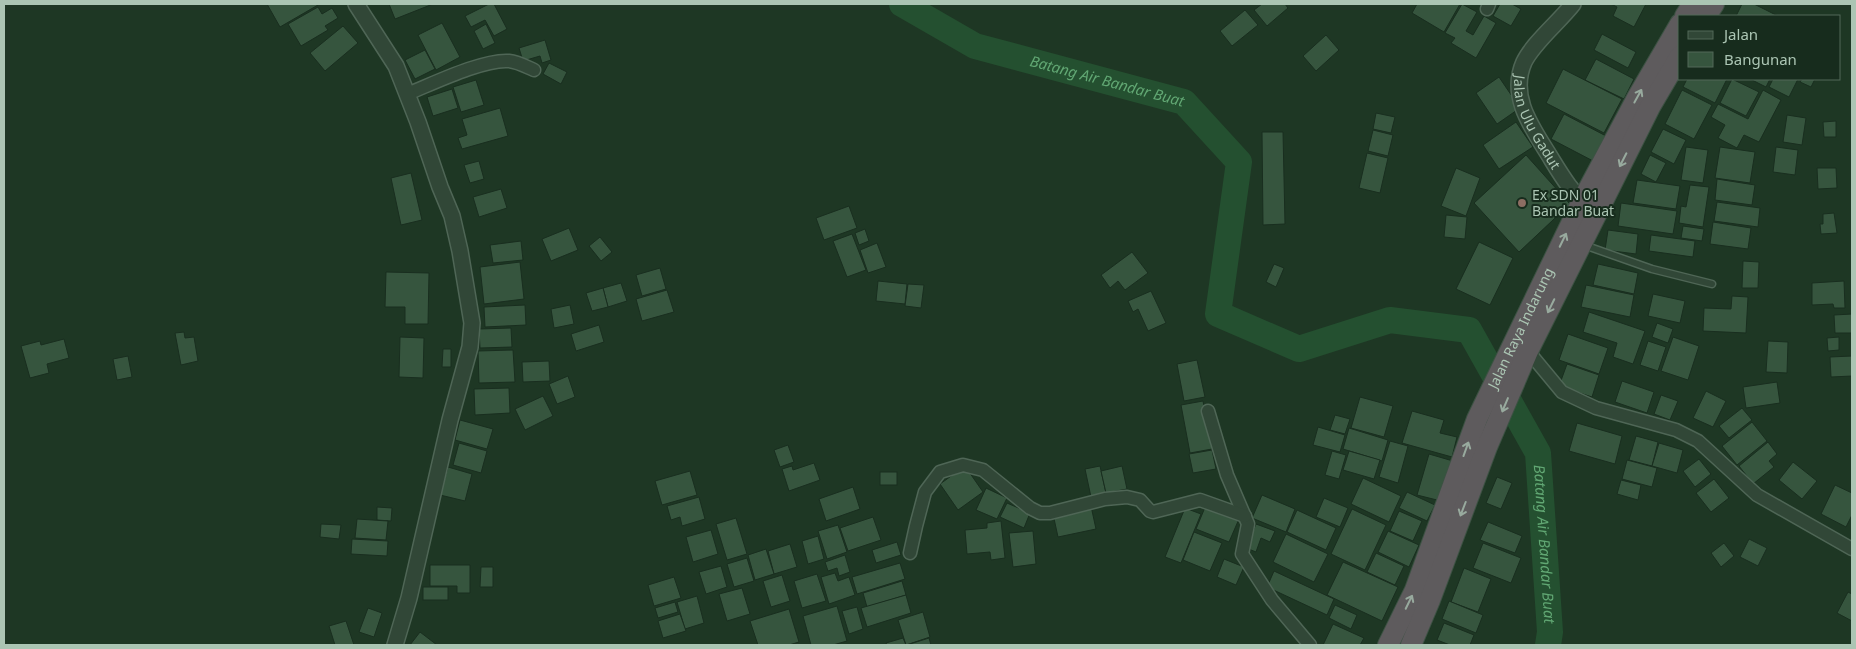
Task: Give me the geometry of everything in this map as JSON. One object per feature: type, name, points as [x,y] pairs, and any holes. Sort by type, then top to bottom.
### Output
[{"type":"highway","points":[[1686,15],[1692,4]]},
{"type":"highway","points":[[1707,15],[1714,4]]},
{"type":"highway","name":"Jalan Raya Indarung","points":[[1411,645],[1430,600],[1521,354],[1638,96],[1678,27]]},
{"type":"highway","name":"Jalan Raya Indarung","points":[[1388,645],[1415,590],[1477,419],[1521,354],[1581,244],[1589,207],[1678,59]]},
{"type":"street","points":[[356,4],[396,66],[452,216],[472,323],[470,346],[448,429],[409,598],[395,645]]},
{"type":"street","name":"Jalan Ulu Gadut","points":[[1573,4],[1530,52],[1522,69],[1519,87],[1522,104],[1531,128],[1562,179],[1589,207]]},
{"type":"street","points":[[407,94],[488,62],[506,61],[519,63],[534,70]]},
{"type":"street","points":[[1521,354],[1562,392],[1596,408],[1676,430],[1698,441],[1758,495],[1852,549]]},
{"type":"street","points":[[1208,411],[1227,475],[1245,516],[1248,531],[1242,554],[1272,600],[1310,645]]},
{"type":"street","points":[[910,553],[925,492],[940,472],[963,465],[983,470],[1030,508],[1040,513],[1050,513],[1106,499],[1127,497],[1140,500],[1153,512],[1200,500],[1245,516]]},
{"type":"lane","points":[[1581,244],[1652,269],[1712,284]]},
{"type":"building","points":[[267,4],[317,4],[318,5],[280,27]]},
{"type":"building","points":[[389,4],[433,4],[395,19]]},
{"type":"building","points":[[489,4],[494,4],[507,29],[494,36],[485,20],[471,27],[465,16]]},
{"type":"building","points":[[1262,4],[1285,4],[1288,8],[1267,26],[1254,10]]},
{"type":"building","points":[[1417,4],[1460,4],[1444,32],[1412,13]]},
{"type":"building","points":[[1462,4],[1477,12],[1466,31],[1473,35],[1484,16],[1496,23],[1476,58],[1451,43],[1455,38],[1445,33]]},
{"type":"building","points":[[1500,4],[1512,4],[1521,9],[1511,26],[1493,16]]},
{"type":"building","points":[[1611,4],[1646,4],[1634,27],[1613,16],[1617,7]]},
{"type":"building","points":[[1742,4],[1754,4],[1776,15],[1736,15]]},
{"type":"building","points":[[318,7],[322,14],[332,8],[338,18],[325,26],[328,30],[301,46],[288,24]]},
{"type":"building","points":[[1245,10],[1258,25],[1232,46],[1220,31]]},
{"type":"building","points":[[442,23],[460,57],[436,70],[418,35]]},
{"type":"building","points":[[486,24],[495,43],[483,49],[474,31]]},
{"type":"building","points":[[343,26],[358,43],[325,71],[310,53]]},
{"type":"building","points":[[1602,34],[1636,52],[1628,68],[1594,50]]},
{"type":"building","points":[[1326,35],[1339,50],[1316,71],[1303,56]]},
{"type":"building","points":[[545,40],[551,60],[542,63],[540,56],[523,61],[519,48]]},
{"type":"building","points":[[425,50],[435,69],[415,79],[405,60]]},
{"type":"building","points":[[1596,59],[1634,79],[1624,99],[1585,80]]},
{"type":"building","points":[[549,63],[567,72],[561,84],[543,74]]},
{"type":"building","points":[[1563,69],[1622,99],[1604,133],[1546,103]]},
{"type":"building","points":[[1499,77],[1520,108],[1497,124],[1476,93]]},
{"type":"building","points":[[476,80],[484,105],[461,112],[453,87]]},
{"type":"building","points":[[1686,80],[1726,80],[1715,103],[1683,87]]},
{"type":"building","points":[[1732,80],[1759,92],[1746,116],[1720,103]]},
{"type":"building","points":[[1752,80],[1770,80],[1766,87]]},
{"type":"building","points":[[1772,80],[1798,80],[1789,97],[1769,87]]},
{"type":"building","points":[[1801,80],[1814,80],[1811,87],[1800,82]]},
{"type":"building","points":[[452,89],[458,108],[433,116],[427,97]]},
{"type":"building","points":[[1682,90],[1712,105],[1694,139],[1665,124]]},
{"type":"building","points":[[1763,90],[1781,100],[1759,142],[1744,135],[1737,148],[1718,138],[1725,125],[1711,117],[1718,104],[1748,119]]},
{"type":"building","points":[[500,108],[508,136],[462,149],[458,138],[467,135],[462,119]]},
{"type":"building","points":[[1376,113],[1395,117],[1391,133],[1373,129]]},
{"type":"building","points":[[1564,114],[1608,137],[1595,162],[1551,139]]},
{"type":"building","points":[[1787,115],[1806,118],[1802,145],[1783,142]]},
{"type":"building","points":[[1836,121],[1836,137],[1824,137],[1823,122]]},
{"type":"building","points":[[1516,122],[1533,147],[1499,169],[1483,145]]},
{"type":"building","points":[[1663,129],[1686,140],[1674,164],[1651,152]]},
{"type":"building","points":[[1373,130],[1393,135],[1388,156],[1368,151]]},
{"type":"building","points":[[1262,132],[1283,132],[1285,224],[1263,225]]},
{"type":"building","points":[[1686,147],[1708,150],[1703,183],[1681,180]]},
{"type":"building","points":[[1720,147],[1755,152],[1750,183],[1715,178]]},
{"type":"building","points":[[1776,147],[1798,150],[1795,175],[1773,172]]},
{"type":"building","points":[[1367,153],[1388,158],[1380,193],[1359,188]]},
{"type":"building","name":"Ex SDN 01 Bandar Buat","points":[[1526,155],[1570,204],[1519,252],[1474,203]]},
{"type":"building","points":[[1650,155],[1666,163],[1656,182],[1641,174]]},
{"type":"building","points":[[479,161],[484,179],[470,183],[464,165]]},
{"type":"building","points":[[1456,168],[1480,178],[1466,216],[1441,206]]},
{"type":"building","points":[[1817,168],[1836,168],[1837,188],[1818,189]]},
{"type":"building","points":[[411,173],[422,220],[401,225],[391,178]]},
{"type":"building","points":[[1717,179],[1755,185],[1752,205],[1715,200]]},
{"type":"building","points":[[1637,180],[1680,186],[1676,209],[1633,203]]},
{"type":"building","points":[[1690,185],[1709,187],[1703,227],[1679,223],[1681,206],[1686,207]]},
{"type":"building","points":[[501,189],[507,208],[479,217],[473,197]]},
{"type":"building","points":[[1717,202],[1760,208],[1758,227],[1714,221]]},
{"type":"building","points":[[1621,203],[1677,211],[1673,234],[1618,226]]},
{"type":"building","points":[[849,206],[857,228],[824,240],[816,218]]},
{"type":"building","points":[[1834,213],[1837,233],[1821,234],[1820,224],[1823,224],[1823,214]]},
{"type":"building","points":[[1446,215],[1467,217],[1465,239],[1444,237]]},
{"type":"building","points":[[1713,222],[1751,228],[1748,249],[1710,244]]},
{"type":"building","points":[[1683,226],[1704,229],[1702,241],[1681,238]]},
{"type":"building","points":[[569,228],[578,250],[551,261],[542,239]]},
{"type":"building","points":[[865,229],[869,241],[859,245],[855,233]]},
{"type":"building","points":[[1608,230],[1638,234],[1636,254],[1605,250]]},
{"type":"building","points":[[852,234],[866,270],[847,277],[833,241]]},
{"type":"building","points":[[1651,235],[1695,241],[1693,257],[1649,251]]},
{"type":"building","points":[[600,237],[612,252],[601,261],[589,246]]},
{"type":"building","points":[[521,241],[523,260],[493,263],[490,245]]},
{"type":"building","points":[[1479,242],[1513,258],[1490,305],[1456,289]]},
{"type":"building","points":[[877,243],[886,267],[868,273],[860,250]]},
{"type":"building","points":[[1132,252],[1148,273],[1125,290],[1118,281],[1110,288],[1101,275]]},
{"type":"building","points":[[1743,261],[1759,262],[1758,288],[1742,288]]},
{"type":"building","points":[[520,262],[524,299],[484,304],[480,267]]},
{"type":"building","points":[[1274,264],[1284,268],[1276,287],[1266,282]]},
{"type":"building","points":[[1598,264],[1638,273],[1634,294],[1593,285]]},
{"type":"building","points":[[660,268],[666,289],[642,296],[636,275]]},
{"type":"building","points":[[386,272],[429,273],[428,324],[405,324],[405,307],[385,307]]},
{"type":"building","points":[[878,281],[907,284],[905,304],[876,301]]},
{"type":"building","points":[[1844,281],[1845,308],[1834,308],[1833,304],[1812,305],[1812,283]]},
{"type":"building","points":[[621,283],[627,301],[608,307],[603,288]]},
{"type":"building","points":[[908,284],[924,285],[921,308],[905,306]]},
{"type":"building","points":[[1586,285],[1634,295],[1630,317],[1581,307]]},
{"type":"building","points":[[603,288],[608,307],[592,311],[586,293]]},
{"type":"building","points":[[667,290],[674,312],[642,321],[636,299]]},
{"type":"building","points":[[1151,291],[1166,323],[1148,331],[1138,309],[1133,312],[1128,301]]},
{"type":"building","points":[[1653,294],[1685,301],[1680,323],[1648,316]]},
{"type":"building","points":[[1732,296],[1748,297],[1746,333],[1703,331],[1704,308],[1731,309]]},
{"type":"building","points":[[525,305],[526,325],[485,327],[484,307]]},
{"type":"building","points":[[570,305],[574,324],[554,328],[551,309]]},
{"type":"building","points":[[1589,312],[1645,331],[1633,364],[1613,357],[1617,343],[1583,332]]},
{"type":"building","points":[[1852,314],[1852,333],[1835,333],[1834,315]]},
{"type":"building","points":[[1657,323],[1673,329],[1668,343],[1652,337]]},
{"type":"building","points":[[599,325],[604,342],[576,351],[571,334]]},
{"type":"building","points":[[511,328],[512,347],[480,348],[479,329]]},
{"type":"building","points":[[184,332],[185,338],[194,337],[198,361],[181,365],[175,333]]},
{"type":"building","points":[[1568,334],[1608,348],[1599,374],[1559,360]]},
{"type":"building","points":[[400,337],[424,338],[423,378],[399,377]]},
{"type":"building","points":[[1673,337],[1699,346],[1688,380],[1661,371]]},
{"type":"building","points":[[1839,337],[1839,350],[1828,351],[1827,338]]},
{"type":"building","points":[[64,339],[69,358],[47,364],[49,373],[30,378],[21,346],[40,341],[41,345]]},
{"type":"building","points":[[1648,341],[1666,347],[1658,371],[1640,365]]},
{"type":"building","points":[[1768,341],[1788,342],[1787,373],[1766,372]]},
{"type":"building","points":[[443,349],[451,349],[451,367],[442,367]]},
{"type":"building","points":[[513,350],[515,382],[479,383],[478,351]]},
{"type":"building","points":[[128,356],[132,377],[117,380],[113,359]]},
{"type":"building","points":[[1852,356],[1852,376],[1831,377],[1830,357]]},
{"type":"building","points":[[1197,360],[1205,397],[1184,401],[1177,364]]},
{"type":"building","points":[[549,361],[550,381],[523,382],[522,362]]},
{"type":"building","points":[[1567,364],[1599,375],[1592,397],[1559,386]]},
{"type":"building","points":[[568,376],[575,397],[557,404],[549,384]]},
{"type":"building","points":[[1622,381],[1654,392],[1647,413],[1615,402]]},
{"type":"building","points":[[1777,382],[1780,403],[1746,408],[1743,387]]},
{"type":"building","points":[[509,388],[510,413],[475,415],[474,389]]},
{"type":"building","points":[[1706,391],[1726,401],[1713,427],[1693,418]]},
{"type":"building","points":[[1661,395],[1678,401],[1670,420],[1654,414]]},
{"type":"building","points":[[543,396],[553,416],[525,430],[515,409]]},
{"type":"building","points":[[1360,397],[1393,406],[1384,437],[1351,428]]},
{"type":"building","points":[[1203,401],[1212,449],[1190,453],[1181,405]]},
{"type":"building","points":[[1742,408],[1752,420],[1729,438],[1719,426]]},
{"type":"building","points":[[1412,411],[1444,420],[1440,433],[1457,437],[1452,457],[1402,443]]},
{"type":"building","points":[[1335,415],[1350,419],[1345,434],[1330,430]]},
{"type":"building","points":[[460,420],[493,429],[487,449],[455,440]]},
{"type":"building","points":[[1752,422],[1767,441],[1737,465],[1722,446]]},
{"type":"building","points":[[1577,423],[1622,436],[1615,464],[1569,451]]},
{"type":"building","points":[[1318,427],[1345,435],[1340,452],[1313,445]]},
{"type":"building","points":[[1349,428],[1388,440],[1382,461],[1343,449]]},
{"type":"building","points":[[1636,436],[1658,442],[1652,466],[1629,460]]},
{"type":"building","points":[[1390,441],[1408,446],[1398,483],[1379,477]]},
{"type":"building","points":[[1768,442],[1777,454],[1769,461],[1774,467],[1753,484],[1739,466]]},
{"type":"building","points":[[459,443],[487,451],[481,473],[453,465]]},
{"type":"building","points":[[1659,443],[1683,450],[1677,473],[1652,466]]},
{"type":"building","points":[[788,445],[794,462],[780,467],[774,450]]},
{"type":"building","points":[[1212,450],[1216,469],[1193,473],[1189,454]]},
{"type":"building","points":[[1332,451],[1346,455],[1339,479],[1325,475]]},
{"type":"building","points":[[1349,451],[1380,460],[1374,479],[1343,470]]},
{"type":"building","points":[[1429,454],[1453,461],[1441,501],[1417,495]]},
{"type":"building","points":[[1699,459],[1711,474],[1695,487],[1683,471]]},
{"type":"building","points":[[1627,460],[1657,468],[1652,487],[1622,479]]},
{"type":"building","points":[[1793,462],[1817,481],[1802,499],[1779,480]]},
{"type":"building","points":[[814,463],[820,480],[789,491],[782,469],[792,466],[793,470]]},
{"type":"building","points":[[965,466],[983,492],[958,510],[940,484]]},
{"type":"building","points":[[1100,466],[1106,493],[1091,497],[1085,469]]},
{"type":"building","points":[[1122,466],[1127,489],[1106,493],[1101,471]]},
{"type":"building","points":[[448,467],[472,474],[465,501],[440,495]]},
{"type":"building","points":[[690,471],[697,495],[662,505],[655,481]]},
{"type":"building","points":[[880,472],[897,472],[897,485],[880,485]]},
{"type":"building","points":[[1497,477],[1512,483],[1501,509],[1486,503]]},
{"type":"building","points":[[1363,478],[1401,496],[1389,522],[1351,504]]},
{"type":"building","points":[[1714,479],[1729,498],[1711,512],[1696,493]]},
{"type":"building","points":[[1621,480],[1641,485],[1638,500],[1617,494]]},
{"type":"building","points":[[1835,485],[1852,493],[1852,515],[1846,527],[1821,514]]},
{"type":"building","points":[[853,487],[860,509],[826,521],[819,499]]},
{"type":"building","points":[[986,488],[1007,498],[997,519],[976,510]]},
{"type":"building","points":[[1407,492],[1435,505],[1427,521],[1399,508]]},
{"type":"building","points":[[1262,495],[1295,509],[1286,532],[1252,518]]},
{"type":"building","points":[[699,497],[705,519],[682,526],[680,517],[671,520],[667,506]]},
{"type":"building","points":[[1324,498],[1348,508],[1340,527],[1316,517]]},
{"type":"building","points":[[1007,503],[1030,513],[1024,528],[1000,517]]},
{"type":"building","points":[[1206,505],[1239,519],[1229,542],[1196,529]]},
{"type":"building","points":[[1091,506],[1096,529],[1058,537],[1053,514]]},
{"type":"building","points":[[377,507],[392,508],[391,521],[377,520]]},
{"type":"building","points":[[1185,508],[1201,514],[1181,563],[1165,557]]},
{"type":"building","points":[[1352,509],[1386,525],[1365,570],[1331,554]]},
{"type":"building","points":[[1297,510],[1336,528],[1326,550],[1287,532]]},
{"type":"building","points":[[1399,511],[1422,521],[1413,541],[1390,531]]},
{"type":"building","points":[[873,517],[881,540],[848,551],[840,528]]},
{"type":"building","points":[[736,518],[747,554],[727,560],[716,524]]},
{"type":"building","points":[[357,519],[388,521],[386,540],[355,538]]},
{"type":"building","points":[[1001,521],[1005,558],[991,560],[990,552],[967,554],[965,530],[987,528],[987,523]]},
{"type":"building","points":[[1488,522],[1522,536],[1515,553],[1480,540]]},
{"type":"building","points":[[321,524],[341,525],[339,539],[320,537]]},
{"type":"building","points":[[1256,524],[1275,531],[1270,542],[1261,538],[1256,552],[1246,548]]},
{"type":"building","points":[[838,525],[847,552],[827,559],[818,531]]},
{"type":"building","points":[[711,530],[718,554],[693,562],[686,537]]},
{"type":"building","points":[[1033,531],[1036,564],[1013,567],[1009,533]]},
{"type":"building","points":[[1388,531],[1419,545],[1409,567],[1378,552]]},
{"type":"building","points":[[1194,532],[1222,543],[1210,571],[1183,560]]},
{"type":"building","points":[[1286,534],[1328,554],[1314,582],[1273,562]]},
{"type":"building","points":[[818,536],[824,559],[808,564],[802,541]]},
{"type":"building","points":[[352,539],[388,541],[387,556],[351,554]]},
{"type":"building","points":[[1749,539],[1767,548],[1758,566],[1740,557]]},
{"type":"building","points":[[897,542],[901,555],[876,563],[872,550]]},
{"type":"building","points":[[1483,543],[1521,558],[1511,583],[1473,568]]},
{"type":"building","points":[[1724,543],[1734,556],[1721,567],[1711,553]]},
{"type":"building","points":[[790,544],[797,567],[774,574],[768,551]]},
{"type":"building","points":[[766,549],[774,574],[755,580],[748,555]]},
{"type":"building","points":[[1376,553],[1404,566],[1395,585],[1367,572]]},
{"type":"building","points":[[845,555],[850,572],[839,576],[837,568],[828,571],[825,562]]},
{"type":"building","points":[[747,558],[754,581],[734,587],[727,564]]},
{"type":"building","points":[[1224,559],[1244,567],[1236,585],[1217,577]]},
{"type":"building","points":[[1343,562],[1398,587],[1382,621],[1327,595]]},
{"type":"building","points":[[900,563],[905,579],[857,594],[852,577]]},
{"type":"building","points":[[430,565],[470,565],[470,593],[457,593],[457,586],[430,586]]},
{"type":"building","points":[[721,566],[727,587],[706,594],[699,572]]},
{"type":"building","points":[[481,567],[493,567],[493,587],[480,587]]},
{"type":"building","points":[[1464,568],[1491,579],[1478,612],[1451,602]]},
{"type":"building","points":[[1274,571],[1334,599],[1327,615],[1267,587]]},
{"type":"building","points":[[835,573],[838,581],[849,577],[855,595],[829,604],[821,577]]},
{"type":"building","points":[[817,574],[826,601],[802,608],[794,581]]},
{"type":"building","points":[[782,575],[790,601],[771,607],[763,581]]},
{"type":"building","points":[[674,577],[681,598],[654,606],[648,585]]},
{"type":"building","points":[[902,581],[906,595],[867,607],[863,593]]},
{"type":"building","points":[[423,587],[448,587],[448,600],[423,600]]},
{"type":"building","points":[[742,588],[750,614],[727,621],[719,594]]},
{"type":"building","points":[[1848,592],[1852,594],[1852,621],[1837,613]]},
{"type":"building","points":[[906,595],[911,613],[867,627],[861,608]]},
{"type":"building","points":[[697,596],[704,623],[685,629],[677,602]]},
{"type":"building","points":[[1449,601],[1483,615],[1476,633],[1442,619]]},
{"type":"building","points":[[675,602],[678,612],[658,618],[655,608]]},
{"type":"building","points":[[1335,605],[1357,615],[1351,629],[1329,618]]},
{"type":"building","points":[[837,606],[847,641],[833,645],[811,645],[803,616]]},
{"type":"building","points":[[857,607],[863,629],[849,634],[842,611]]},
{"type":"building","points":[[368,608],[382,613],[374,637],[359,632]]},
{"type":"building","points":[[789,609],[799,642],[789,645],[758,645],[750,621]]},
{"type":"building","points":[[923,612],[930,637],[906,645],[898,620]]},
{"type":"building","points":[[680,614],[686,631],[663,638],[658,621]]},
{"type":"building","points":[[346,621],[354,645],[335,645],[329,626]]},
{"type":"building","points":[[1444,623],[1474,635],[1470,645],[1450,645],[1437,640]]},
{"type":"building","points":[[1333,624],[1364,638],[1360,645],[1323,645]]},
{"type":"building","points":[[420,632],[437,645],[410,645]]},
{"type":"building","points":[[903,638],[906,645],[887,645],[886,643]]},
{"type":"building","points":[[929,638],[931,645],[910,644]]},
{"type":"waterway","name":"Batang Air Bandar Buat","points":[[902,4],[975,46],[1184,102],[1239,162],[1218,314],[1299,349],[1390,320],[1469,330],[1538,453],[1550,632],[1548,645]]},
{"type":"place","name":"Ex SDN 01 Bandar Buat","points":[[1522,203]]}]
